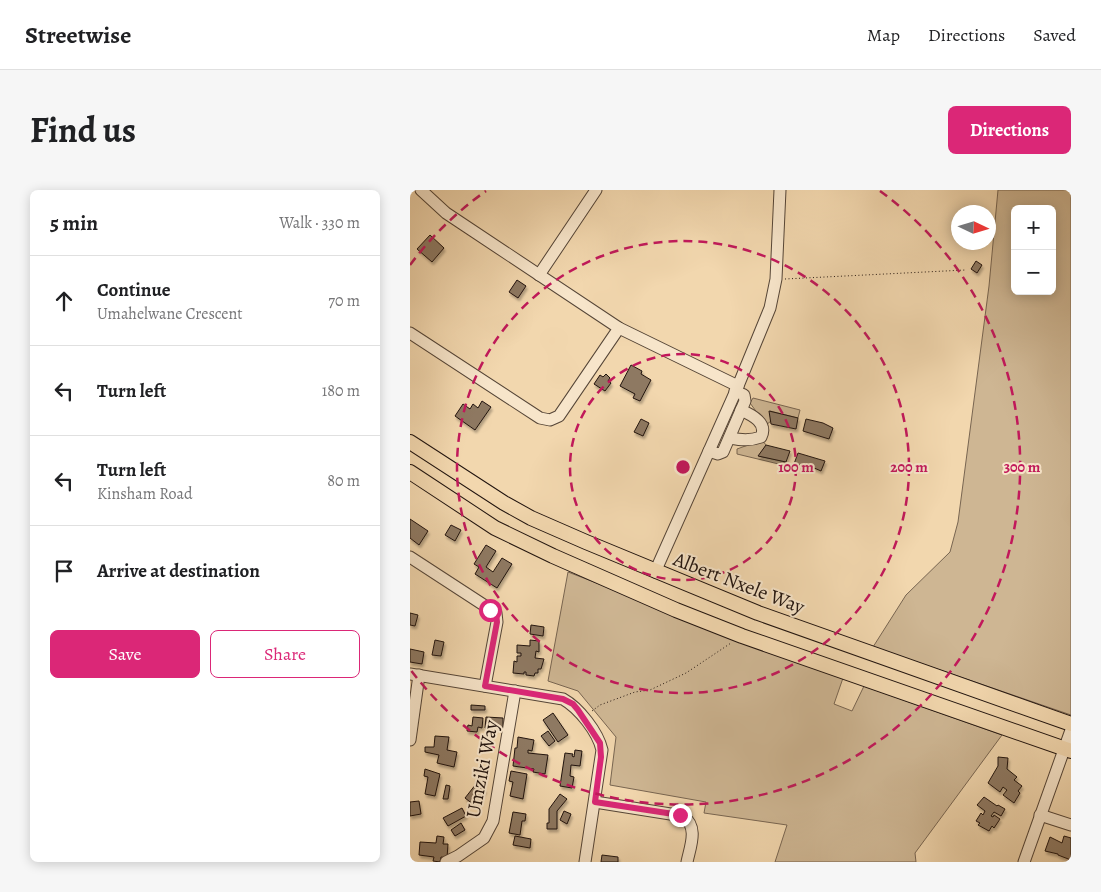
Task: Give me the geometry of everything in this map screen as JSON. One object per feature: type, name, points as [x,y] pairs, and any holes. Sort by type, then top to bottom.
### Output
[{"type":"main road","name":"Albert Nxele Way","points":[[410,442],[480,489],[524,514],[655,572],[758,613],[1071,724]]},
{"type":"main road","points":[[410,472],[495,528],[553,556],[676,610],[742,636],[1068,750]]},
{"type":"street","points":[[421,190],[446,213],[619,328],[737,389],[744,395],[745,401],[723,452],[718,454],[708,451]]},
{"type":"street","points":[[539,275],[596,190]]},
{"type":"street","points":[[655,572],[737,389],[770,308],[776,279],[780,190]]},
{"type":"street","points":[[410,333],[540,418],[550,420],[559,416],[619,328]]},
{"type":"street","points":[[730,438],[754,439],[761,437],[763,432],[763,426],[758,420],[741,410]]},
{"type":"street","points":[[410,556],[496,613],[497,622],[485,686]]},
{"type":"street","points":[[410,740],[414,674],[563,699],[573,704],[598,738],[602,750],[585,862]]},
{"type":"street","name":"Umziki Way","points":[[446,862],[460,859],[484,838],[494,821],[515,691]]},
{"type":"street","points":[[1024,862],[1040,815],[1068,750],[1071,730]]},
{"type":"street","points":[[595,802],[683,816],[688,820],[692,828],[687,862]]},
{"type":"street","points":[[1040,815],[1071,825]]},
{"type":"path","points":[[776,279],[965,270]]},
{"type":"path","points":[[584,718],[600,705],[635,692],[650,690],[686,673],[742,636]]},
{"type":"shaded area","points":[[998,190],[1071,190],[1071,715],[873,647],[906,595],[950,552],[958,522],[992,250],[996,250]]},
{"type":"shaded area","points":[[753,398],[800,410],[798,418],[770,411],[771,421],[766,425],[750,403]]},
{"type":"shaded area","points":[[762,440],[766,445],[759,456],[786,462],[787,466],[737,454],[737,449]]},
{"type":"shaded area","points":[[568,572],[843,678],[834,704],[852,711],[864,686],[1002,735],[915,853],[916,862],[775,862],[787,825],[704,813],[706,802],[610,785],[616,737],[578,691],[548,681]]},
{"type":"building","points":[[430,235],[444,248],[432,262],[417,249]]},
{"type":"building","points":[[976,261],[982,265],[977,273],[971,269]]},
{"type":"building","points":[[517,280],[526,286],[518,298],[509,292]]},
{"type":"building","points":[[631,365],[642,371],[641,374],[651,380],[640,401],[633,398],[635,394],[620,386]]},
{"type":"building","points":[[606,374],[610,378],[608,381],[611,383],[605,391],[594,384],[600,375],[603,377]]},
{"type":"building","points":[[482,401],[491,407],[475,430],[455,416],[463,404],[470,409],[473,404],[478,408]]},
{"type":"building","points":[[769,411],[798,418],[796,429],[771,424]]},
{"type":"building","points":[[641,419],[649,423],[643,436],[634,432]]},
{"type":"building","points":[[806,419],[823,423],[833,428],[829,439],[803,431]]},
{"type":"building","points":[[766,445],[790,451],[786,462],[758,456]]},
{"type":"building","points":[[798,453],[825,461],[821,471],[812,467],[794,464]]},
{"type":"building","points":[[410,519],[428,531],[419,545],[410,538]]},
{"type":"building","points":[[451,525],[461,530],[455,541],[445,535]]},
{"type":"building","points":[[486,545],[496,551],[486,567],[493,572],[502,558],[512,564],[497,588],[475,574],[479,567],[474,564]]},
{"type":"building","points":[[410,613],[418,615],[415,626],[410,625]]},
{"type":"building","points":[[531,625],[544,627],[543,636],[530,634]]},
{"type":"building","points":[[435,640],[444,642],[441,656],[432,655]]},
{"type":"building","points":[[530,640],[539,641],[539,652],[536,651],[535,658],[544,659],[541,669],[538,669],[538,673],[535,673],[534,676],[526,675],[526,672],[524,674],[513,673],[514,661],[517,662],[517,656],[521,656],[521,653],[517,653],[517,645],[530,646]]},
{"type":"building","points":[[410,649],[424,652],[422,664],[410,662]]},
{"type":"building","points":[[471,705],[485,706],[485,710],[471,710]]},
{"type":"building","points":[[553,713],[568,735],[558,742],[543,720]]},
{"type":"building","points":[[473,717],[483,718],[482,728],[478,727],[477,732],[467,731],[468,725],[472,726]]},
{"type":"building","points":[[486,717],[503,718],[503,728],[485,728]]},
{"type":"building","points":[[548,731],[555,741],[549,746],[541,736]]},
{"type":"building","points":[[435,736],[449,737],[447,750],[457,752],[454,767],[437,763],[439,755],[425,752],[425,747],[434,747]]},
{"type":"building","points":[[518,737],[534,740],[532,751],[528,750],[528,753],[548,755],[545,774],[533,772],[534,769],[513,766]]},
{"type":"building","points":[[575,750],[582,751],[580,766],[571,765],[570,776],[574,777],[572,788],[560,786],[565,753],[573,754],[572,756],[574,757]]},
{"type":"building","points":[[998,757],[1008,758],[1007,769],[1017,777],[1014,780],[1022,786],[1014,803],[1003,795],[1007,790],[1003,787],[1000,792],[988,783],[998,766]]},
{"type":"building","points":[[425,769],[440,774],[435,796],[425,794],[428,777],[424,776]]},
{"type":"building","points":[[511,771],[527,774],[523,799],[510,796],[513,782],[509,781]]},
{"type":"building","points":[[476,784],[485,790],[474,805],[465,798]]},
{"type":"building","points":[[446,785],[450,786],[448,799],[443,799]]},
{"type":"building","points":[[560,794],[567,799],[557,811],[557,829],[547,829],[549,809]]},
{"type":"building","points":[[984,797],[1005,809],[1001,816],[994,812],[991,816],[993,817],[994,815],[1000,819],[994,828],[992,826],[989,831],[978,825],[980,823],[976,821],[981,813],[983,815],[985,811],[977,805]]},
{"type":"building","points":[[419,801],[421,814],[410,816],[410,802]]},
{"type":"building","points":[[462,808],[466,816],[448,826],[443,818]]},
{"type":"building","points":[[564,811],[571,814],[567,824],[560,820]]},
{"type":"building","points":[[513,812],[526,814],[525,821],[522,821],[520,835],[509,833]]},
{"type":"building","points":[[461,823],[465,830],[455,836],[451,830]]},
{"type":"building","points":[[437,836],[444,837],[443,844],[448,844],[447,858],[441,857],[440,862],[433,861],[434,857],[419,855],[420,842],[436,843]]},
{"type":"building","points":[[515,836],[531,839],[530,848],[513,845]]},
{"type":"building","points":[[1064,836],[1071,838],[1071,860],[1045,851],[1050,837],[1062,843]]},
{"type":"building","points":[[602,855],[618,857],[618,862],[601,862]]},
{"type":"route","points":[[490,610],[496,613],[498,618],[485,686],[563,699],[573,704],[598,738],[602,750],[595,802],[680,815]]}]
